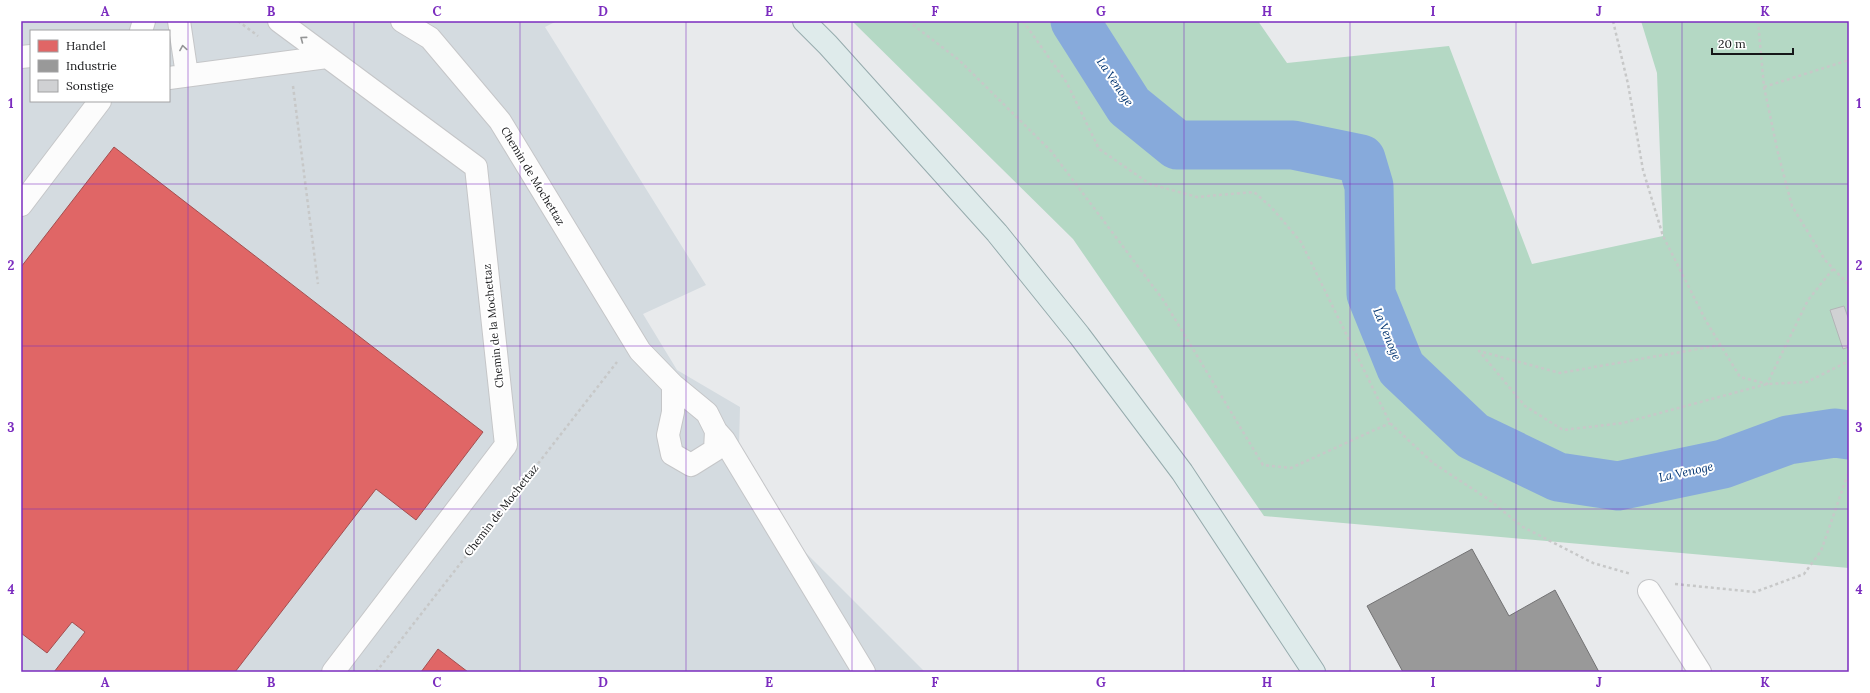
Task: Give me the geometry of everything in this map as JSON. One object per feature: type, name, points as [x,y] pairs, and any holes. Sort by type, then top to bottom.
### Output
[{"type":"main road","points":[[804,21],[828,44],[997,233],[1079,334],[1182,472],[1314,672]]},
{"type":"lane","points":[[179,21],[178,76],[327,57]]},
{"type":"lane","name":"Chemin de la Mochettaz","points":[[279,21],[476,167],[506,445],[333,672]]},
{"type":"lane","name":"Chemin de Mochettaz","points":[[402,21],[430,38],[500,121],[640,351],[673,385],[707,413],[716,431],[724,440],[864,672]]},
{"type":"lane","points":[[21,205],[99,102]]},
{"type":"lane","points":[[673,385],[673,412],[668,435],[672,454],[691,465],[715,450],[716,431]]},
{"type":"lane","points":[[1643,583],[1700,672]]},
{"type":"path","points":[[908,21],[959,60],[1051,151],[1164,301],[1263,465],[1291,468],[1390,423]]},
{"type":"path","points":[[1023,21],[1067,83],[1099,149],[1150,184],[1197,197],[1254,192],[1271,207],[1301,242],[1390,423],[1433,463],[1488,499],[1523,527],[1593,563],[1643,583]]},
{"type":"path","points":[[1613,21],[1628,84],[1643,170],[1663,236],[1706,321],[1740,377],[1767,384]]},
{"type":"path","points":[[1758,21],[1764,86],[1778,154],[1792,206],[1825,260],[1849,285]]},
{"type":"path","points":[[1764,86],[1849,60]]},
{"type":"path","points":[[292,84],[318,284]]},
{"type":"path","points":[[1767,384],[1808,300],[1833,269]]},
{"type":"path","points":[[1721,345],[1560,373],[1479,351],[1525,406],[1564,430],[1624,423],[1767,384],[1807,382],[1849,361]]},
{"type":"path","name":"Chemin de Mochettaz","points":[[376,672],[618,361]]},
{"type":"path","points":[[1673,584],[1755,592],[1804,574],[1821,551],[1849,470]]},
{"type":"shaded area","points":[[21,21],[557,21],[545,27],[706,285],[643,314],[677,370],[740,407],[738,485],[925,672],[21,672]]},
{"type":"green space","points":[[852,21],[1258,21],[1287,63],[1449,46],[1532,264],[1663,236],[1657,73],[1641,21],[1849,21],[1849,568],[1264,516],[1073,239]]},
{"type":"building: Handel","points":[[114,147],[483,432],[416,520],[376,489],[235,672],[54,672],[85,632],[72,622],[47,653],[21,633],[21,267]]},
{"type":"building: Handel","points":[[438,649],[468,672],[421,672]]},
{"type":"building: Industrie","points":[[1472,549],[1509,616],[1555,590],[1599,672],[1403,672],[1367,606]]},
{"type":"building: Sonstige","points":[[1844,306],[1849,320],[1849,347],[1843,349],[1830,310]]},
{"type":"waterway","name":"La Venoge","points":[[1075,21],[1129,106],[1177,145],[1293,145],[1361,159],[1369,186],[1371,294],[1401,368],[1473,436],[1558,477],[1618,486],[1723,464],[1788,440],[1835,433],[1849,435]]}]
